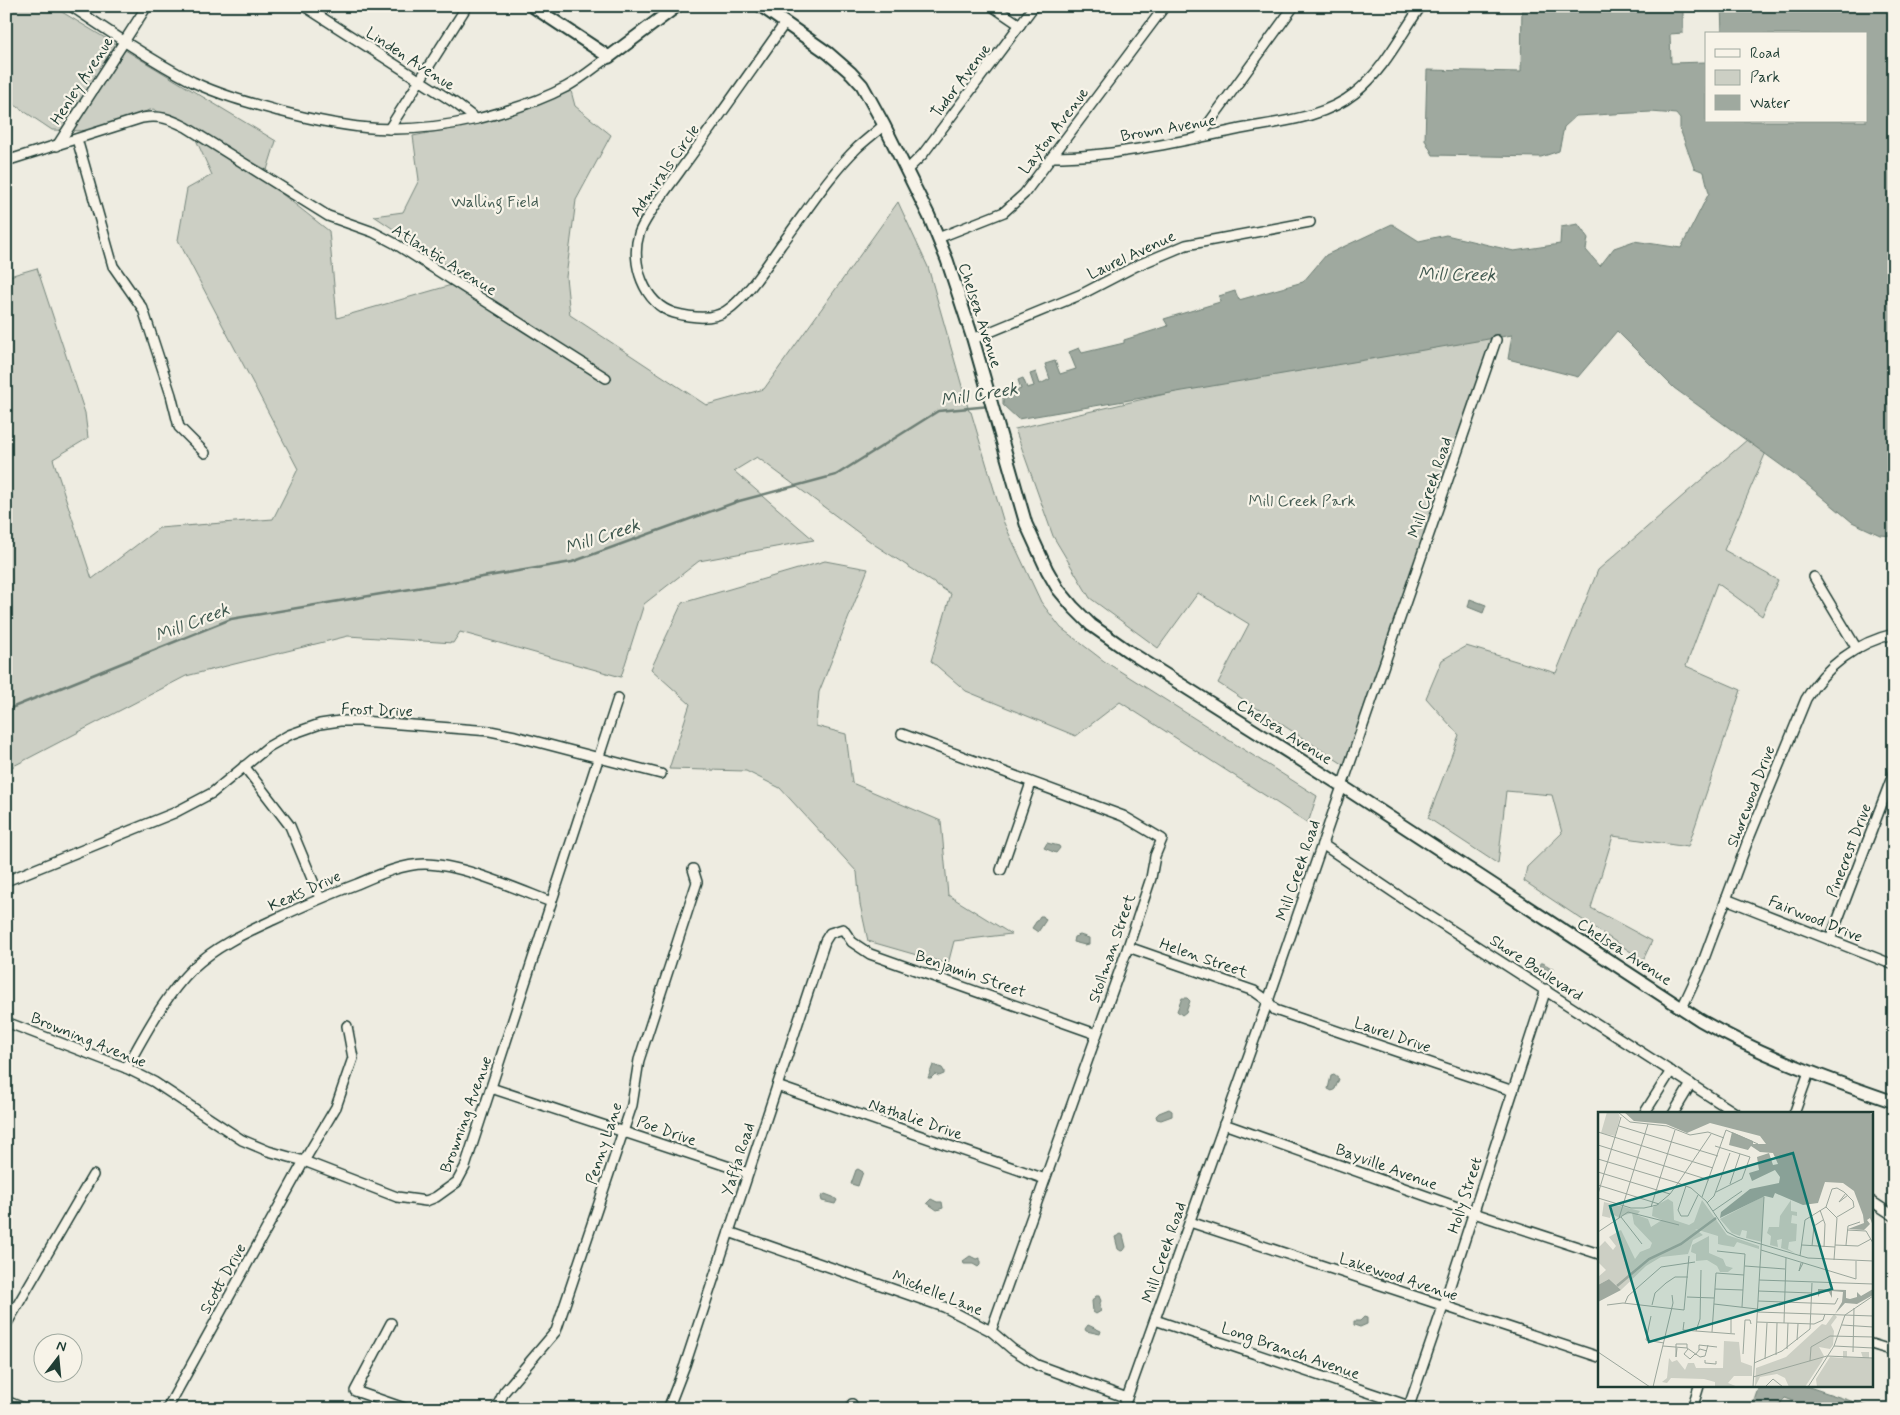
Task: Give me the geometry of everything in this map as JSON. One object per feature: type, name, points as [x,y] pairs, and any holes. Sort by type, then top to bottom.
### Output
[{"type":"main road","points":[[532,6],[609,57],[677,6]]},
{"type":"main road","name":"Chelsea Avenue","points":[[761,6],[828,53],[851,73],[862,85],[884,125],[938,238],[973,339],[1026,524],[1058,589],[1091,626],[1726,1035],[1776,1059],[1894,1102]]},
{"type":"street","points":[[71,6],[124,42],[194,82],[239,99],[321,122],[356,127],[389,130],[435,127],[503,113],[537,101],[567,87],[609,57]]},
{"type":"street","name":"Henley Avenue","points":[[57,146],[147,6]]},
{"type":"street","name":"Linden Avenue","points":[[304,6],[455,103],[476,119]]},
{"type":"street","points":[[389,130],[467,6]]},
{"type":"street","points":[[992,6],[1020,25]]},
{"type":"street","name":"Tudor Avenue","points":[[907,170],[923,154],[1034,6]]},
{"type":"street","name":"Layton Avenue","points":[[938,238],[1004,212],[1024,194],[1053,158],[1165,6]]},
{"type":"street","points":[[1198,138],[1294,6]]},
{"type":"street","name":"Brown Avenue","points":[[1053,158],[1093,155],[1198,138],[1288,120],[1335,106],[1354,93],[1382,66],[1421,6]]},
{"type":"street","name":"Admirals Circle","points":[[785,23],[668,188],[639,233],[636,246],[637,265],[642,282],[650,296],[671,312],[692,317],[723,313],[733,306],[761,273],[826,184],[857,148],[884,125]]},
{"type":"street","name":"Atlantic Avenue","points":[[6,161],[142,118],[155,116],[169,119],[186,127],[328,216],[373,232],[394,243],[606,378]]},
{"type":"street","points":[[77,139],[113,266],[143,309],[171,394],[179,427],[205,453]]},
{"type":"street","name":"Laurel Avenue","points":[[973,339],[1082,294],[1136,266],[1186,245],[1310,222]]},
{"type":"street","name":"Mill Creek Road","points":[[1123,1409],[1268,1000],[1496,340]]},
{"type":"street","points":[[1814,577],[1857,649]]},
{"type":"street","name":"Shorewood Drive","points":[[1682,1008],[1701,967],[1750,834],[1806,699],[1828,670],[1866,644],[1894,634]]},
{"type":"street","name":"Browning Avenue","points":[[6,1022],[126,1068],[154,1082],[242,1140],[268,1151],[304,1161],[397,1197],[426,1201],[436,1197],[457,1182],[465,1167],[618,698]]},
{"type":"street","name":"Frost Drive","points":[[6,881],[174,813],[212,793],[268,747],[289,735],[320,724],[340,721],[361,721],[490,731],[661,774]]},
{"type":"street","name":"Stollman Street","points":[[902,734],[1123,816],[1162,840],[1155,856],[1152,878],[1128,947],[991,1331]]},
{"type":"street","points":[[244,766],[290,826],[320,898]]},
{"type":"street","name":"Pinecrest Drive","points":[[1830,940],[1894,772]]},
{"type":"street","points":[[1001,870],[1031,783]]},
{"type":"street","name":"Shore Boulevard","points":[[1322,844],[1405,900],[1546,989],[1733,1112]]},
{"type":"street","name":"Keats Drive","points":[[126,1068],[162,1006],[194,967],[216,949],[236,937],[320,898],[407,866],[425,864],[442,866],[477,875],[552,902]]},
{"type":"street","name":"Penny Lane","points":[[496,1409],[504,1392],[556,1331],[632,1105],[639,1060],[698,882],[693,869]]},
{"type":"street","name":"Fairwood Drive","points":[[1726,899],[1894,965]]},
{"type":"street","name":"Benjamin Street","points":[[843,929],[852,942],[870,954],[1096,1034]]},
{"type":"street","name":"Yaffa Road","points":[[668,1409],[685,1365],[825,941],[830,932],[843,929]]},
{"type":"street","name":"Helen Street","points":[[1128,947],[1254,991],[1268,1000]]},
{"type":"street","name":"Holly Street","points":[[1412,1408],[1546,989]]},
{"type":"street","name":"Laurel Drive","points":[[1268,1000],[1275,1010],[1513,1091]]},
{"type":"street","name":"Scott Drive","points":[[167,1409],[304,1161],[336,1107],[353,1058],[347,1026]]},
{"type":"street","points":[[1645,1112],[1671,1071]]},
{"type":"street","points":[[1795,1112],[1809,1072]]},
{"type":"street","points":[[1674,1112],[1691,1084]]},
{"type":"street","name":"Nathalie Drive","points":[[777,1086],[1045,1179]]},
{"type":"street","name":"Poe Drive","points":[[491,1088],[748,1173]]},
{"type":"street","name":"Bayville Avenue","points":[[1224,1124],[1474,1213],[1598,1254]]},
{"type":"street","points":[[6,1325],[93,1175]]},
{"type":"street","points":[[1872,1202],[1894,1216]]},
{"type":"street","name":"Lakewood Avenue","points":[[1190,1222],[1598,1357]]},
{"type":"street","name":"Michelle Lane","points":[[728,1232],[944,1307],[991,1331],[1012,1350],[1037,1365],[1127,1398]]},
{"type":"street","name":"Long Branch Avenue","points":[[1155,1320],[1412,1408]]},
{"type":"street","points":[[390,1323],[355,1391],[407,1409]]},
{"type":"street","points":[[1872,1344],[1894,1351]]},
{"type":"street","points":[[1692,1409],[1699,1388]]},
{"type":"street","points":[[6,1401],[26,1409]]},
{"type":"green space","points":[[6,6],[52,6],[276,141],[267,170],[153,109],[87,131],[52,130],[6,99]]},
{"type":"green space","name":"Walling Field","points":[[571,91],[575,106],[611,135],[576,200],[566,277],[570,315],[706,405],[764,389],[898,202],[928,267],[969,411],[971,412],[1004,523],[1041,602],[1061,628],[1104,661],[1317,796],[1308,823],[1120,702],[1076,736],[966,691],[931,661],[951,594],[875,545],[757,457],[734,471],[814,540],[699,561],[644,604],[621,677],[460,632],[453,643],[348,636],[186,676],[6,770],[6,277],[37,268],[85,413],[88,438],[53,459],[92,579],[159,528],[273,519],[298,469],[178,240],[187,189],[212,175],[193,133],[263,179],[329,231],[337,318],[469,280],[374,216],[403,212],[419,180],[413,136],[499,119]]},
{"type":"green space","name":"Mill Creek Park","points":[[1500,333],[1352,770],[1218,683],[1249,624],[1198,593],[1158,648],[1090,598],[1053,536],[1015,429],[1388,342]]},
{"type":"green space","points":[[1748,439],[1766,452],[1724,550],[1778,580],[1762,616],[1717,583],[1686,666],[1741,690],[1688,847],[1613,836],[1591,908],[1652,941],[1643,960],[1524,881],[1527,867],[1562,833],[1552,795],[1506,791],[1498,864],[1428,818],[1459,735],[1426,698],[1442,660],[1466,646],[1556,673],[1598,570]]},
{"type":"green space","points":[[825,561],[868,569],[819,692],[816,726],[846,734],[852,783],[941,821],[948,895],[1011,934],[954,941],[948,964],[868,941],[860,904],[857,872],[780,788],[746,771],[669,769],[690,704],[651,669],[682,603]]},
{"type":"water","points":[[1522,6],[1683,6],[1683,33],[1670,34],[1671,63],[1705,62],[1705,122],[1868,122],[1868,32],[1722,32],[1721,6],[1894,6],[1894,536],[1880,535],[1852,522],[1804,482],[1674,388],[1617,331],[1578,377],[1508,359],[1512,335],[1018,419],[1003,405],[1003,396],[1021,389],[1018,380],[1023,378],[1027,388],[1034,386],[1030,374],[1036,372],[1040,384],[1050,379],[1045,364],[1055,361],[1060,374],[1076,369],[1069,352],[1079,348],[1082,353],[1124,343],[1124,340],[1168,326],[1164,319],[1220,302],[1219,296],[1235,291],[1239,300],[1303,282],[1326,255],[1392,224],[1419,241],[1446,235],[1514,251],[1560,244],[1561,227],[1578,224],[1588,238],[1586,250],[1600,266],[1614,248],[1634,241],[1681,248],[1709,193],[1704,172],[1694,168],[1680,129],[1680,119],[1676,114],[1651,112],[1576,116],[1564,127],[1559,151],[1541,157],[1433,155],[1425,140],[1427,70],[1521,72]]},
{"type":"water","points":[[1470,599],[1486,605],[1483,613],[1468,607]]},
{"type":"water","points":[[1047,843],[1059,846],[1060,848],[1056,853],[1044,848]]},
{"type":"water","points":[[1040,916],[1043,916],[1046,920],[1038,932],[1032,928]]},
{"type":"water","points":[[1080,935],[1089,938],[1089,944],[1073,942],[1074,937]]},
{"type":"water","points":[[1540,963],[1553,969],[1552,975],[1549,976],[1539,969]]},
{"type":"water","points":[[1182,998],[1187,998],[1190,1001],[1186,1012],[1182,1015],[1177,1011]]},
{"type":"water","points":[[933,1065],[942,1068],[944,1074],[939,1076],[935,1074],[928,1078]]},
{"type":"water","points":[[1334,1075],[1339,1079],[1335,1089],[1332,1091],[1328,1089],[1331,1076]]},
{"type":"water","points":[[1169,1109],[1172,1111],[1172,1116],[1161,1120],[1157,1119],[1156,1116],[1159,1113]]},
{"type":"water","points":[[858,1169],[863,1172],[858,1186],[851,1184]]},
{"type":"water","points":[[825,1194],[837,1200],[835,1204],[822,1201],[821,1197]]},
{"type":"water","points":[[931,1199],[942,1202],[943,1208],[937,1210],[927,1203]]},
{"type":"water","points":[[1123,1235],[1126,1247],[1121,1251],[1118,1249],[1115,1237]]},
{"type":"water","points":[[970,1256],[976,1259],[980,1258],[980,1265],[978,1267],[973,1264],[964,1264],[963,1261]]},
{"type":"water","points":[[1096,1296],[1099,1296],[1101,1301],[1101,1311],[1096,1314],[1093,1312],[1092,1301]]},
{"type":"water","points":[[1364,1317],[1367,1318],[1367,1324],[1360,1327],[1354,1325],[1354,1321],[1360,1321]]},
{"type":"water","points":[[1088,1325],[1101,1331],[1100,1334],[1086,1331],[1085,1329]]},
{"type":"water","points":[[1758,1388],[1812,1388],[1875,1409],[1815,1409],[1785,1398],[1775,1409],[1751,1409]]},
{"type":"waterway","name":"Mill Creek","points":[[6,710],[231,619],[572,562],[739,501],[836,475],[938,411],[990,406]]}]
